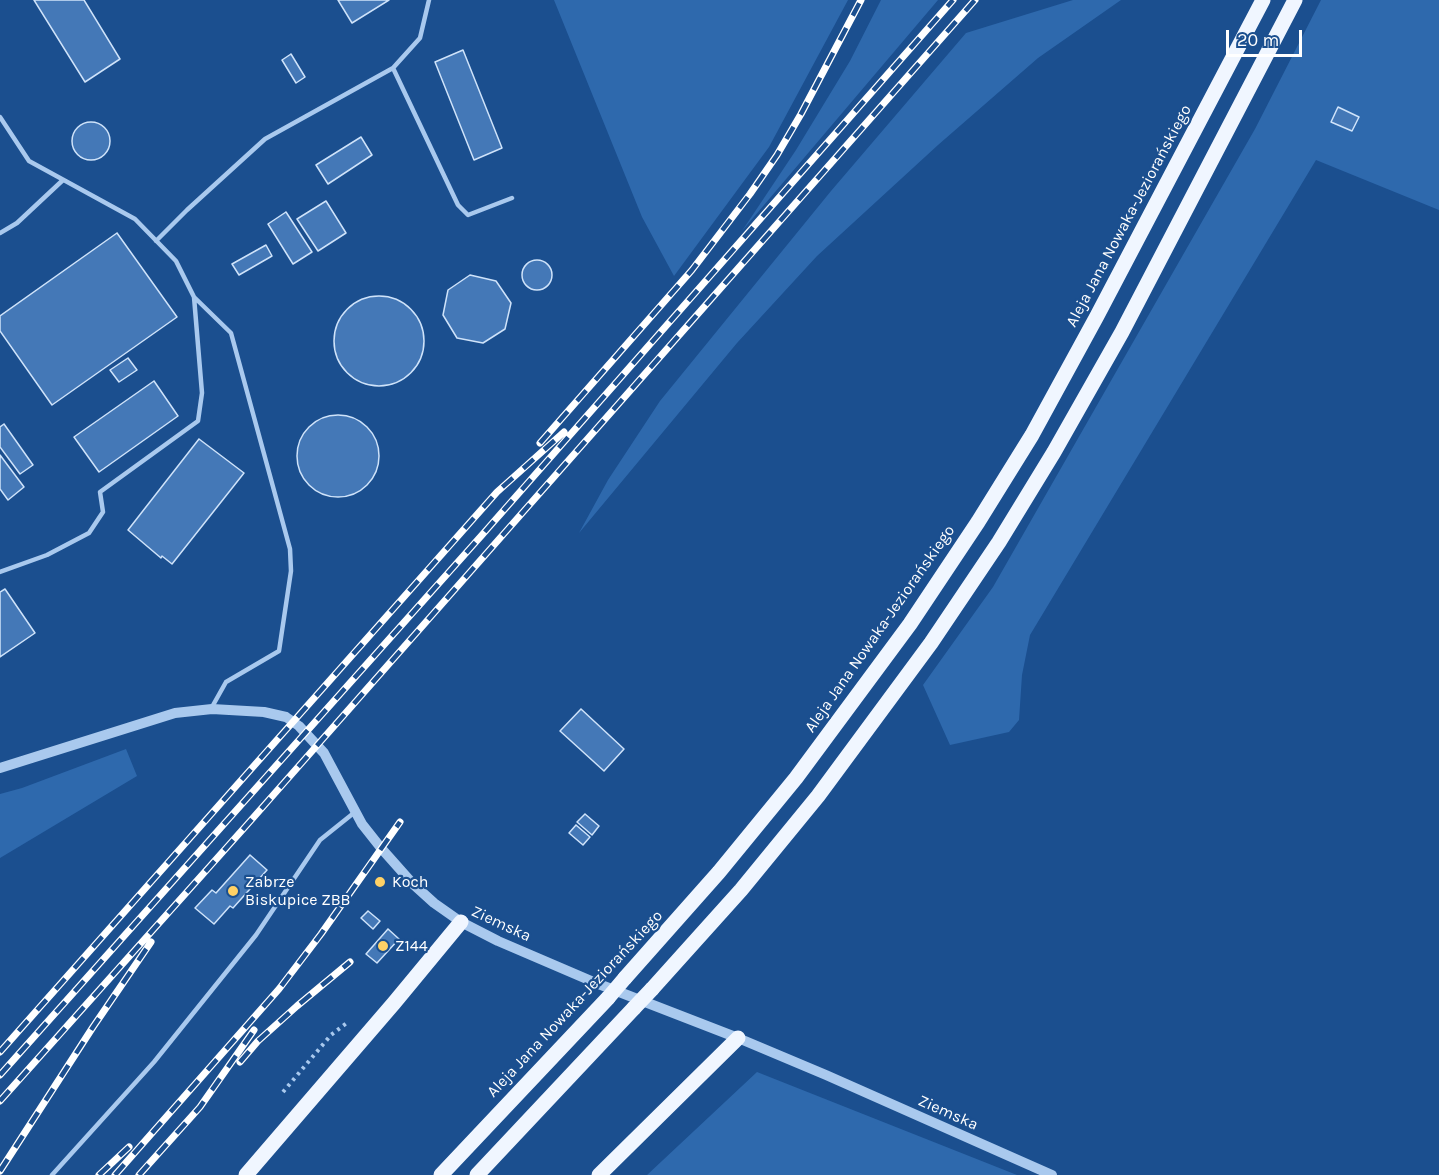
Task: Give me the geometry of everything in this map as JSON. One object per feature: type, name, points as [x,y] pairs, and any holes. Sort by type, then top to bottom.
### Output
[{"type":"main road","name":"Aleja Jana Nowaka-Jeziorańskiego","points":[[441,1175],[608,998],[719,872],[796,778],[910,624],[978,522],[1032,435],[1263,0]]},
{"type":"main road","points":[[477,1175],[652,989],[741,890],[818,796],[931,643],[999,542],[1054,452],[1122,332],[1295,0]]},
{"type":"main road","points":[[246,1175],[394,1004],[461,922]]},
{"type":"main road","points":[[599,1175],[738,1038]]},
{"type":"street","name":"Ziemska","points":[[0,768],[175,713],[212,709],[264,712],[285,717],[294,722],[324,753],[369,834],[406,877],[434,903],[461,922],[498,941],[596,983],[738,1038],[1052,1175]]},
{"type":"lane","points":[[156,241],[265,139],[393,68],[420,38],[429,0]]},
{"type":"lane","points":[[393,68],[458,205],[468,215],[512,198]]},
{"type":"lane","points":[[0,117],[29,161],[135,219],[176,261],[194,297],[231,333],[290,549],[290,582],[279,651],[226,682],[212,709]]},
{"type":"lane","points":[[0,233],[17,223],[63,180]]},
{"type":"lane","points":[[0,572],[47,555],[89,534],[103,512],[100,492],[198,421],[202,393],[194,297]]},
{"type":"lane","points":[[52,1175],[154,1062],[242,953],[320,840],[355,812]]},
{"type":"shaded area","points":[[554,0],[848,0],[769,147],[674,276],[642,217]]},
{"type":"shaded area","points":[[881,0],[938,0],[742,231],[796,150],[850,61]]},
{"type":"shaded area","points":[[1073,0],[1121,0],[1038,58],[938,145],[817,256],[737,343],[579,533],[608,480],[660,401],[831,191],[966,33]]},
{"type":"shaded area","points":[[1321,0],[1439,0],[1439,210],[1316,160],[1030,635],[1022,675],[1019,720],[1009,732],[950,745],[923,685],[993,587],[1255,129]]},
{"type":"shaded area","points":[[126,749],[137,776],[0,858],[0,794]]},
{"type":"shaded area","points":[[757,1072],[1017,1175],[647,1175]]},
{"type":"building","points":[[34,0],[84,0],[120,59],[85,82]]},
{"type":"building","points":[[338,0],[389,0],[352,23]]},
{"type":"building","points":[[463,50],[502,148],[474,160],[435,62]]},
{"type":"building","points":[[291,54],[305,77],[296,83],[282,60]]},
{"type":"building","points":[[1338,107],[1359,117],[1352,131],[1331,122]]},
{"type":"building","points":[[91,122],[104,128],[110,141],[104,154],[91,160],[78,154],[72,141],[78,128]]},
{"type":"building","points":[[361,137],[372,155],[328,184],[316,165]]},
{"type":"building","points":[[326,201],[346,233],[318,251],[297,219]]},
{"type":"building","points":[[286,212],[312,252],[293,264],[268,224]]},
{"type":"building","points":[[117,233],[177,317],[52,405],[0,331],[0,316]]},
{"type":"building","points":[[266,245],[272,256],[239,275],[232,264]]},
{"type":"building","points":[[537,260],[548,264],[552,275],[548,286],[537,290],[526,286],[522,275],[526,264]]},
{"type":"building","points":[[470,275],[496,281],[511,303],[505,329],[483,343],[457,338],[443,315],[448,290]]},
{"type":"building","points":[[379,296],[396,300],[411,309],[420,324],[424,341],[420,358],[411,373],[396,382],[379,386],[362,382],[347,373],[338,358],[334,341],[338,324],[347,309],[362,300]]},
{"type":"building","points":[[128,358],[137,370],[119,382],[110,370]]},
{"type":"building","points":[[154,381],[178,416],[99,472],[74,437]]},
{"type":"building","points":[[330,415],[346,415],[361,422],[372,433],[379,448],[376,472],[367,485],[346,497],[330,497],[315,490],[304,479],[297,464],[297,448],[304,433],[315,422]]},
{"type":"building","points":[[4,424],[33,465],[20,474],[0,447],[0,427]]},
{"type":"building","points":[[199,439],[244,473],[172,564],[162,556],[161,558],[128,530]]},
{"type":"building","points":[[0,455],[24,487],[8,500],[0,489]]},
{"type":"building","points":[[5,589],[35,633],[0,657],[0,592]]},
{"type":"building","points":[[581,709],[624,749],[604,771],[560,731]]},
{"type":"building","points":[[585,814],[599,826],[592,835],[577,822]]},
{"type":"building","points":[[576,825],[590,837],[583,845],[569,833]]},
{"type":"building","name":"Zabrze Biskupice ZBB","points":[[250,855],[267,870],[233,908],[230,906],[214,924],[195,908],[212,890],[216,893]]},
{"type":"building","points":[[368,911],[380,921],[373,929],[361,918]]},
{"type":"building","name":"Z144","points":[[388,929],[399,939],[377,963],[366,954]]},
{"type":"railway","points":[[540,443],[692,270],[750,194],[777,155],[801,114],[861,0]]},
{"type":"railway","points":[[0,1075],[482,535],[953,0]]},
{"type":"railway","points":[[0,1101],[975,0]]},
{"type":"railway","points":[[0,1052],[497,492],[564,432]]},
{"type":"railway","points":[[115,1175],[279,989],[400,822]]},
{"type":"railway","points":[[0,1171],[151,942]]},
{"type":"railway","points":[[240,1062],[258,1041],[350,962]]},
{"type":"railway","points":[[139,1175],[200,1107],[254,1030]]},
{"type":"railway","points":[[99,1175],[129,1147]]},
{"type":"place","name":"Koch","points":[[380,882]]},
{"type":"place","name":"Zabrze Biskupice ZBB","points":[[233,891]]},
{"type":"place","name":"Z144","points":[[383,946]]}]
